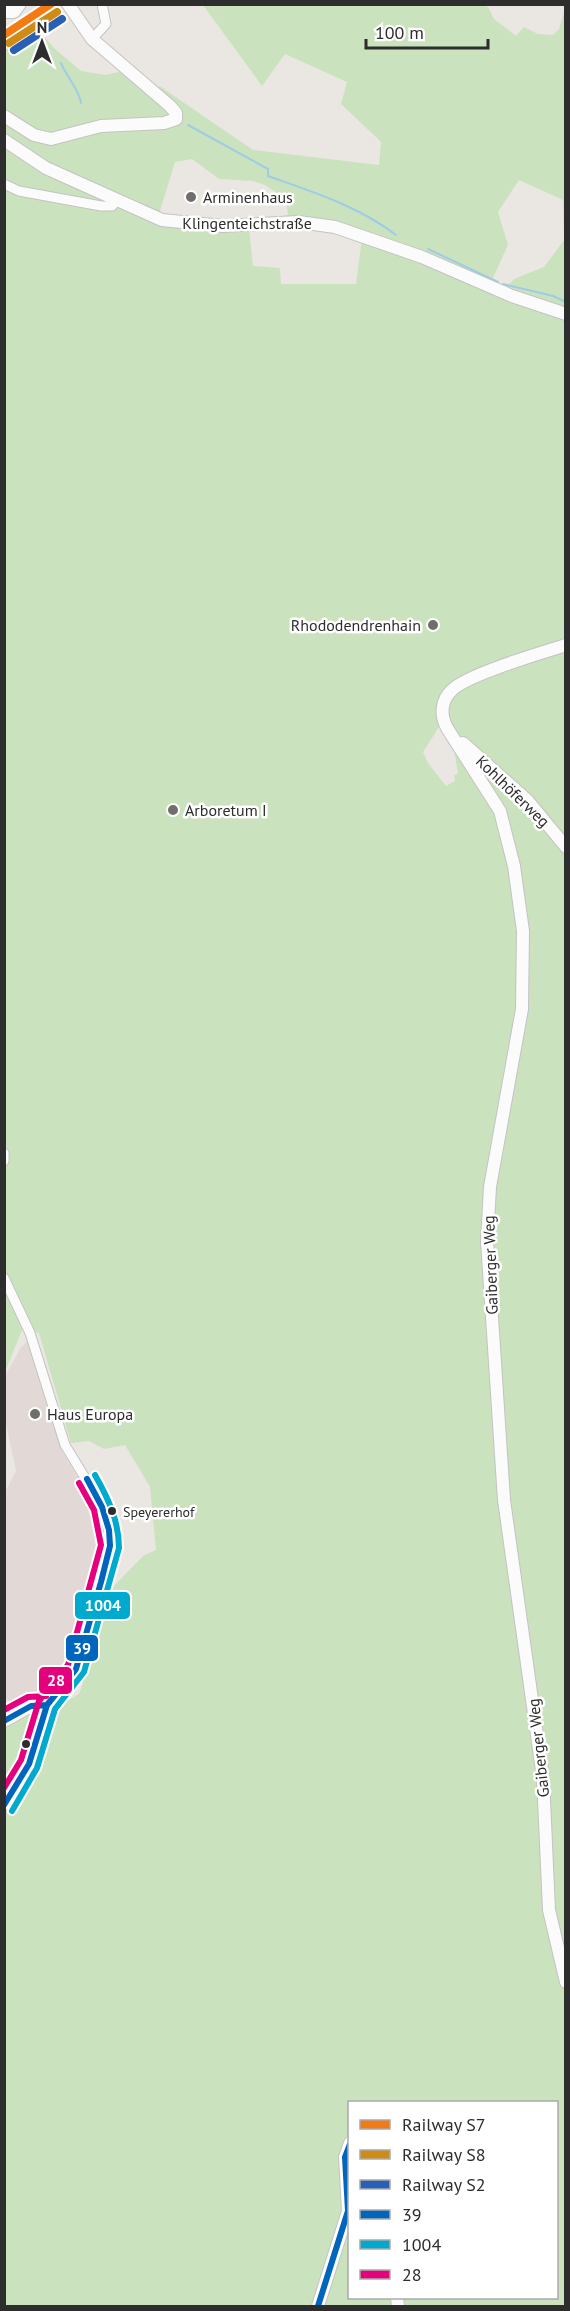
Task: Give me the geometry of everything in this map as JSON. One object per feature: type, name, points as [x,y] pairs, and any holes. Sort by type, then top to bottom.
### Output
[{"type":"street","points":[[4,12],[14,12],[20,4]]},
{"type":"street","points":[[4,116],[34,135],[51,139],[101,126],[168,122],[176,119],[174,109],[92,39],[68,4]]},
{"type":"street","points":[[92,39],[106,24],[102,4]]},
{"type":"street","name":"Klingenteichstraße","points":[[4,140],[46,168],[156,218],[182,224],[230,226],[299,222],[335,227],[422,257],[512,296],[566,314]]},
{"type":"street","points":[[4,184],[27,192],[101,206],[112,206],[117,200]]},
{"type":"street","name":"Gaiberger Weg","points":[[566,645],[474,677],[452,689],[445,700],[442,714],[445,724],[500,811],[514,866],[523,931],[522,1009],[489,1187],[487,1241],[504,1500],[542,1769],[549,1910],[566,1982]]},
{"type":"street","name":"Kohlhöferweg","points":[[456,741],[462,743],[518,792],[566,847]]},
{"type":"street","points":[[4,1153],[4,1161]]},
{"type":"street","points":[[4,1278],[30,1333],[65,1445],[97,1497],[110,1535],[102,1582],[78,1666],[70,1680],[47,1705],[29,1764],[4,1806]]},
{"type":"street","points":[[4,1720],[31,1706],[47,1705]]},
{"type":"street","points":[[318,2307],[348,2211],[345,2157],[348,2149]]},
{"type":"shaded area","points":[[28,1341],[63,1453],[98,1512],[104,1538],[68,1673],[54,1688],[19,1707],[4,1698],[4,1494],[16,1471],[5,1419],[4,1378],[21,1347]]},
{"type":"green space","points":[[203,5],[483,5],[488,7],[494,19],[516,36],[524,27],[538,34],[553,35],[559,29],[565,8],[565,2306],[5,2306],[5,1809],[8,1810],[36,1767],[59,1706],[79,1694],[96,1645],[107,1593],[144,1555],[156,1550],[150,1487],[125,1445],[104,1449],[89,1441],[71,1443],[39,1333],[22,1330],[5,1372],[4,51],[16,22],[26,15],[54,48],[81,71],[105,75],[123,71],[161,87],[253,150],[379,165],[381,142],[341,104],[347,82],[285,54],[262,86]],"holes":[[[192,159],[219,179],[253,181],[265,185],[286,199],[288,215],[256,220],[224,221],[191,220],[159,214],[175,162]],[[519,180],[563,200],[564,240],[544,267],[514,279],[506,288],[491,282],[508,245],[498,212]],[[306,226],[362,239],[356,284],[281,284],[280,268],[253,266],[249,228]],[[439,727],[454,750],[458,773],[454,776],[455,781],[446,786],[428,763],[423,752]]]},
{"type":"green space","points":[[32,1712],[38,1717],[24,1767],[5,1800],[5,1726]]},
{"type":"waterway","points":[[61,63],[81,103]]},
{"type":"waterway","points":[[188,125],[268,169],[268,176],[351,208],[396,235]]},
{"type":"waterway","points":[[428,249],[498,282]]},
{"type":"waterway","points":[[503,284],[553,296],[566,302]]},
{"type":"rail line","name":"S7","points":[[4,35],[51,4]]},
{"type":"rail line","name":"S8","points":[[9,43],[57,12]]},
{"type":"rail line","name":"S2","points":[[14,50],[62,19]]},
{"type":"transit line","name":"1004","points":[[12,1811],[37,1768],[55,1709],[84,1672],[119,1548],[119,1538],[112,1510],[95,1475]]},
{"type":"transit line","name":"39","points":[[4,1805],[29,1764],[47,1705],[76,1669],[101,1582],[110,1546],[109,1530],[102,1507],[87,1479]]},
{"type":"transit line","name":"28","points":[[4,1788],[21,1760],[39,1701],[68,1665],[101,1545],[94,1510],[79,1483]]},
{"type":"transit line","name":"28","points":[[4,1710],[28,1697],[46,1696]]},
{"type":"transit line","name":"39","points":[[4,1721],[31,1706],[47,1705]]},
{"type":"transit line","name":"39","points":[[348,2149],[345,2157],[348,2211]]},
{"type":"transit line","name":"39","points":[[318,2306],[348,2211]]},
{"type":"place","name":"Arminenhaus","points":[[191,197]]},
{"type":"place","name":"Rhododendrenhain","points":[[433,625]]},
{"type":"place","name":"Arboretum I","points":[[173,810]]},
{"type":"place","name":"Haus Europa","points":[[35,1414]]},
{"type":"place","name":"Speyererhof","points":[[112,1511]]}]
